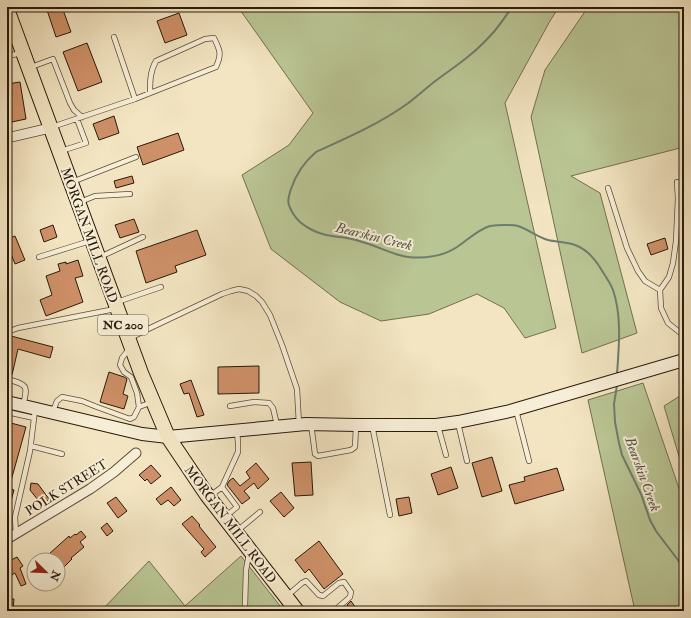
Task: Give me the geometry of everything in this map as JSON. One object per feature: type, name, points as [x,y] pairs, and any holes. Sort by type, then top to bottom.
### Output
[{"type":"main road","name":"MORGAN MILL ROAD","points":[[7,9],[116,306],[168,437],[209,497],[297,611]]},
{"type":"street","points":[[7,138],[50,128]]},
{"type":"street","points":[[7,402],[22,406],[35,413],[53,413],[142,434],[168,437],[305,425],[356,426],[438,424],[457,422],[516,409],[635,373],[684,360]]},
{"type":"street","name":"POLK STREET","points":[[7,539],[90,489],[114,472],[136,453]]},
{"type":"lane","points":[[114,37],[136,99]]},
{"type":"lane","points":[[50,128],[136,99],[216,67],[220,58],[218,47],[214,38],[205,39],[156,61],[150,75],[150,93]]},
{"type":"lane","points":[[7,56],[24,53]]},
{"type":"lane","points":[[29,67],[53,59],[72,107],[80,118],[86,143],[59,152]]},
{"type":"lane","points":[[70,182],[136,158]]},
{"type":"lane","points":[[677,182],[678,198],[676,242],[673,263],[669,277],[660,290],[661,308],[668,323],[683,335],[684,338]]},
{"type":"lane","points":[[608,188],[627,248],[638,271],[645,281],[660,290]]},
{"type":"lane","points":[[78,203],[95,196],[130,194]]},
{"type":"lane","points":[[98,258],[143,237]]},
{"type":"lane","points":[[39,258],[92,240]]},
{"type":"lane","points":[[7,332],[116,306],[161,287]]},
{"type":"lane","points":[[53,413],[57,402],[62,397],[82,401],[130,419],[134,417],[139,407],[137,394],[131,377],[124,372],[120,366],[122,358],[130,343],[146,330],[231,290],[239,289],[248,290],[256,296],[262,302],[270,315],[297,389],[305,425],[315,454],[318,456],[351,450],[355,447],[356,426]]},
{"type":"lane","points":[[7,379],[21,383],[25,387],[26,392],[22,406]]},
{"type":"lane","points":[[139,407],[153,401]]},
{"type":"lane","points":[[230,406],[254,402],[269,403],[278,427]]},
{"type":"lane","points":[[516,409],[521,434],[529,461]]},
{"type":"lane","points":[[7,412],[35,413],[31,446],[15,517],[16,534]]},
{"type":"lane","points":[[457,422],[467,460]]},
{"type":"lane","points":[[438,424],[446,455]]},
{"type":"lane","points":[[372,425],[390,515]]},
{"type":"lane","points":[[209,497],[222,487],[238,452],[237,431]]},
{"type":"lane","points":[[31,446],[62,454]]},
{"type":"lane","points":[[222,487],[238,508],[225,518]]},
{"type":"lane","points":[[236,533],[260,512]]},
{"type":"lane","points":[[245,606],[246,570],[250,551]]},
{"type":"lane","points":[[286,597],[306,581],[319,596],[323,596],[339,583],[344,582],[351,592],[350,597],[334,611]]},
{"type":"green space","points":[[238,7],[559,7],[505,103],[556,328],[525,338],[504,308],[477,294],[429,314],[381,321],[340,302],[271,249],[242,175],[289,145],[313,113]]},
{"type":"green space","points":[[588,7],[684,7],[684,147],[571,176],[600,193],[637,333],[582,353],[531,117],[545,70]]},
{"type":"green space","points":[[643,383],[684,503],[684,611],[635,611],[588,400]]},
{"type":"green space","points":[[684,392],[684,473],[664,406]]},
{"type":"green space","points":[[241,556],[284,611],[101,611],[149,561],[185,606]]},
{"type":"building","points":[[46,7],[62,7],[71,32],[56,37]]},
{"type":"building","points":[[179,13],[187,35],[165,43],[157,21]]},
{"type":"building","points":[[87,43],[102,82],[78,91],[63,52]]},
{"type":"building","points":[[20,82],[26,119],[7,123],[7,84]]},
{"type":"building","points":[[114,116],[119,133],[99,140],[93,124]]},
{"type":"building","points":[[178,133],[184,150],[143,165],[137,147]]},
{"type":"building","points":[[132,176],[134,183],[116,188],[114,181]]},
{"type":"building","points":[[134,219],[139,232],[120,238],[115,225]]},
{"type":"building","points":[[53,225],[57,237],[44,242],[40,230]]},
{"type":"building","points":[[197,230],[206,255],[175,266],[177,272],[146,283],[136,251]]},
{"type":"building","points":[[15,236],[25,260],[15,264],[7,244],[7,239]]},
{"type":"building","points":[[665,238],[668,249],[651,255],[647,244]]},
{"type":"building","points":[[78,260],[83,276],[75,278],[83,302],[46,316],[40,300],[52,295],[46,276],[60,271],[58,264],[66,262],[66,264]]},
{"type":"building","points":[[11,336],[53,347],[50,358],[18,349],[12,375],[7,374],[7,351]]},
{"type":"building","points":[[259,366],[259,393],[218,394],[218,367]]},
{"type":"building","points":[[109,372],[127,379],[123,394],[128,396],[124,409],[100,402]]},
{"type":"building","points":[[191,380],[204,415],[197,417],[189,393],[184,394],[180,384]]},
{"type":"building","points":[[7,422],[26,427],[9,488],[14,490],[9,508],[7,508]]},
{"type":"building","points":[[492,457],[502,491],[482,497],[472,463]]},
{"type":"building","points":[[311,462],[313,495],[295,496],[292,463]]},
{"type":"building","points":[[256,463],[269,479],[258,489],[254,483],[244,491],[250,498],[242,504],[227,485],[233,478],[240,486],[250,478],[246,472]]},
{"type":"building","points":[[151,465],[161,476],[151,484],[147,479],[145,481],[139,475]]},
{"type":"building","points":[[451,467],[458,488],[438,495],[431,474]]},
{"type":"building","points":[[557,468],[564,490],[515,504],[509,485],[525,481],[524,477]]},
{"type":"building","points":[[31,483],[38,484],[49,499],[42,505],[30,490]]},
{"type":"building","points":[[171,487],[181,500],[174,506],[168,500],[161,505],[156,499]]},
{"type":"building","points":[[281,492],[294,508],[284,517],[270,501]]},
{"type":"building","points":[[116,497],[127,511],[118,518],[107,503]]},
{"type":"building","points":[[409,497],[412,513],[399,516],[396,499]]},
{"type":"building","points":[[192,516],[216,547],[205,557],[201,552],[204,549],[182,524]]},
{"type":"building","points":[[107,523],[113,531],[107,536],[101,528]]},
{"type":"building","points":[[81,531],[86,537],[80,542],[84,547],[71,558],[72,559],[66,565],[66,552],[51,552],[69,536],[70,538],[75,534],[76,535]]},
{"type":"building","points":[[319,541],[343,574],[324,589],[309,569],[305,573],[295,560]]},
{"type":"building","points":[[17,557],[23,566],[20,568],[26,584],[21,586],[15,573],[7,578],[7,562]]},
{"type":"building","points":[[7,599],[14,599],[13,610],[7,610]]},
{"type":"building","points":[[351,601],[358,611],[344,611],[349,607],[347,605]]},
{"type":"waterway","name":"Bearskin Creek","points":[[512,7],[496,30],[478,48],[407,104],[374,124],[316,152],[311,156],[300,169],[295,178],[288,202],[297,219],[316,232],[356,240],[408,257],[421,258],[446,253],[481,230],[490,226],[498,225],[518,226],[544,239],[572,244],[579,247],[590,255],[596,262],[609,282],[616,300],[619,321],[617,374]]},
{"type":"waterway","name":"Bearskin Creek","points":[[617,385],[614,404],[615,422],[622,455],[641,494],[650,520],[656,531],[684,568]]}]
